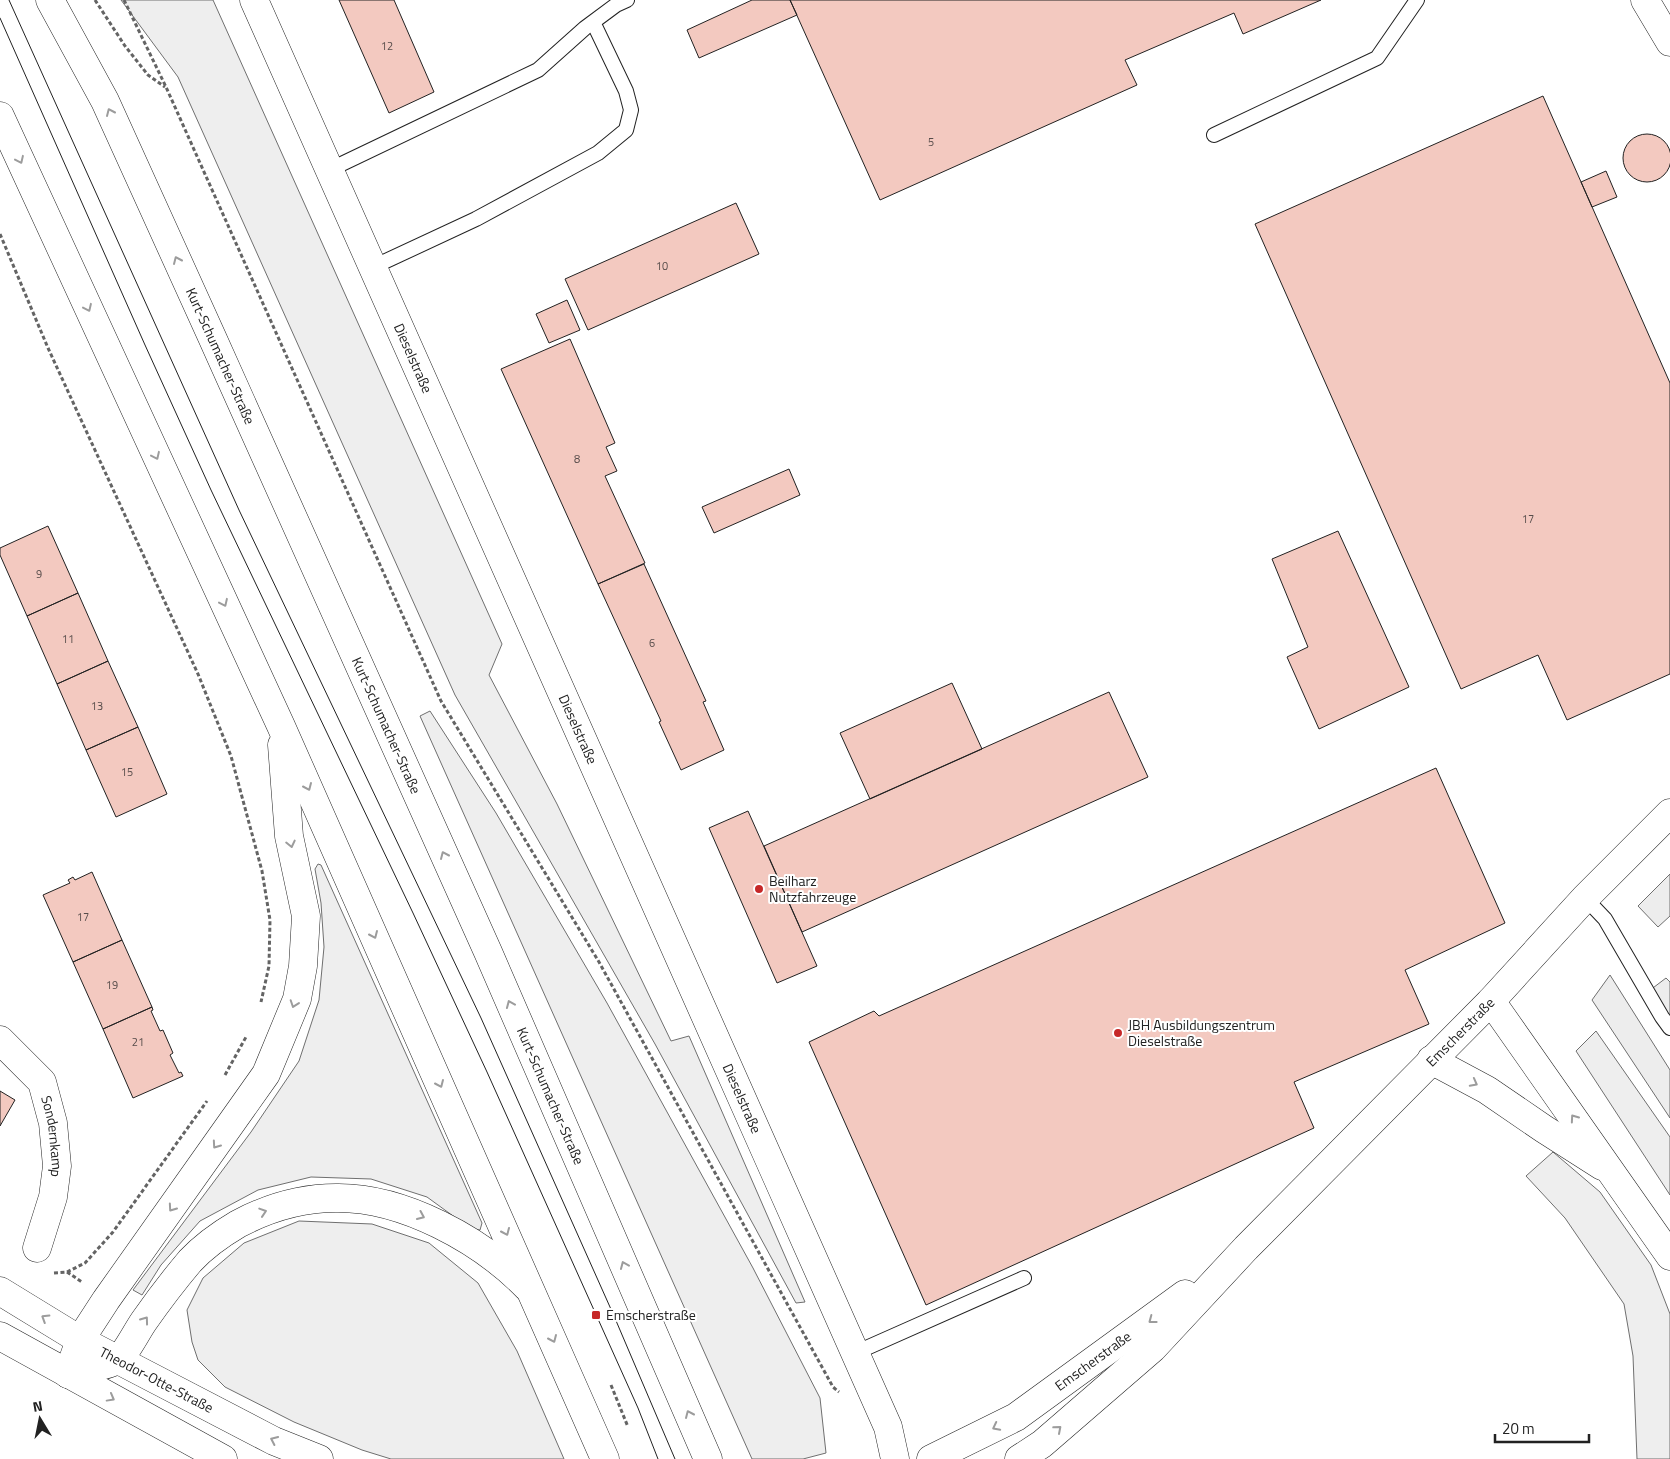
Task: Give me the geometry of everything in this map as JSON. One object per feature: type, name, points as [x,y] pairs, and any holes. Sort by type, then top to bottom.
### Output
[{"type":"main road","name":"Kurt-Schumacher-Straße","points":[[50,0],[105,102],[212,337],[488,952],[708,1459]]},
{"type":"main road","name":"Dieselstraße","points":[[254,0],[888,1427],[895,1459]]},
{"type":"main road","points":[[1645,0],[1670,42]]},
{"type":"main road","points":[[0,116],[281,726],[605,1459]]},
{"type":"main road","points":[[68,1374],[80,1340],[106,1300],[266,1074],[297,999],[303,966],[306,916],[289,836],[281,726]]},
{"type":"main road","name":"Emscherstraße","points":[[1019,1459],[1042,1444],[1153,1348],[1246,1248],[1491,1001],[1585,898],[1670,813]]},
{"type":"main road","points":[[1491,1001],[1670,1256]]},
{"type":"main road","name":"Sondernkamp","points":[[0,1040],[42,1082],[53,1123],[57,1166],[52,1197],[37,1248]]},
{"type":"main road","points":[[1431,1060],[1487,1090],[1612,1172]]},
{"type":"main road","points":[[68,1374],[118,1360],[144,1321],[191,1260],[222,1233],[257,1214],[298,1201],[337,1198],[376,1202],[419,1214],[471,1242],[512,1273],[534,1295]]},
{"type":"main road","name":"Emscherstraße","points":[[931,1459],[1016,1417],[1146,1324],[1246,1248]]},
{"type":"main road","name":"Theodor-Otte-Straße","points":[[0,1291],[80,1340],[307,1457]]},
{"type":"main road","points":[[0,1336],[223,1459]]},
{"type":"lane","points":[[329,170],[538,70],[593,22],[626,0]]},
{"type":"lane","points":[[1214,135],[1377,58],[1417,0]]},
{"type":"lane","points":[[372,267],[476,219],[598,153],[626,130],[631,110],[626,91],[593,22]]},
{"type":"lane","points":[[1585,898],[1605,919],[1662,1018],[1670,1028]]},
{"type":"lane","points":[[855,1353],[1024,1278]]},
{"type":"path","points":[[95,0],[125,46],[148,75],[166,87]]},
{"type":"path","points":[[124,0],[166,87],[441,700],[599,962],[833,1387],[841,1393]]},
{"type":"path","points":[[0,234],[48,348],[198,674],[231,756],[262,871],[270,920],[269,966],[260,1007]]},
{"type":"path","points":[[221,1082],[249,1032]]},
{"type":"path","points":[[67,1272],[85,1263],[113,1232],[209,1098]]},
{"type":"path","points":[[611,1384],[628,1427]]},
{"type":"shaded area","points":[[121,0],[213,0],[502,644],[489,675],[557,804],[671,1041],[689,1036],[805,1302],[796,1303],[655,1044],[455,695],[178,77]]},
{"type":"shaded area","points":[[430,711],[496,813],[607,1003],[753,1268],[820,1398],[826,1453],[803,1459],[752,1459],[420,716]]},
{"type":"shaded area","points":[[318,864],[321,865],[482,1223],[480,1230],[471,1229],[427,1197],[371,1179],[311,1177],[258,1190],[200,1221],[161,1265],[142,1295],[133,1290],[251,1132],[299,1061],[319,1000],[324,947],[321,903],[315,869]]},
{"type":"shaded area","points":[[1670,874],[1670,916],[1658,927],[1638,906]]},
{"type":"shaded area","points":[[1610,975],[1670,1070],[1670,1118],[1592,1000]]},
{"type":"shaded area","points":[[1666,978],[1670,982],[1670,1018],[1645,994]]},
{"type":"shaded area","points":[[1596,1031],[1670,1137],[1670,1195],[1576,1051]]},
{"type":"shaded area","points":[[1553,1152],[1600,1192],[1651,1265],[1670,1314],[1670,1459],[1637,1459],[1633,1356],[1624,1304],[1565,1218],[1526,1176]]},
{"type":"shaded area","points":[[299,1221],[372,1224],[429,1243],[478,1283],[517,1351],[564,1459],[391,1459],[362,1450],[294,1422],[225,1387],[198,1360],[192,1342],[187,1310],[203,1278],[244,1243]]},
{"type":"building","points":[[339,0],[394,0],[434,92],[389,113]]},
{"type":"building","points":[[752,0],[790,0],[797,15],[699,58],[687,30]]},
{"type":"building","points":[[790,0],[1321,0],[1243,34],[1234,13],[1125,60],[1137,85],[880,200]]},
{"type":"building","points":[[1543,96],[1670,383],[1670,674],[1567,720],[1538,655],[1461,689],[1255,224]]},
{"type":"building","points":[[1647,134],[1656,136],[1664,141],[1669,149],[1671,158],[1669,167],[1664,175],[1656,180],[1647,182],[1638,180],[1630,175],[1625,167],[1623,158],[1625,149],[1630,141],[1638,136]]},
{"type":"building","points":[[1606,171],[1617,197],[1592,207],[1581,182]]},
{"type":"building","points":[[736,203],[759,254],[588,330],[565,279]]},
{"type":"building","points":[[567,300],[580,330],[549,343],[536,314]]},
{"type":"building","points":[[570,339],[615,443],[606,447],[617,471],[605,476],[645,563],[598,584],[501,369]]},
{"type":"building","points":[[789,469],[800,495],[714,533],[702,507]]},
{"type":"building","points":[[48,526],[78,593],[27,616],[0,555],[0,548]]},
{"type":"building","points":[[1338,531],[1409,687],[1319,729],[1287,657],[1308,647],[1272,559]]},
{"type":"building","points":[[644,564],[706,701],[703,702],[724,750],[681,770],[659,722],[661,721],[598,584]]},
{"type":"building","points":[[78,593],[108,661],[57,684],[27,616]]},
{"type":"building","points":[[108,661],[138,727],[86,750],[57,684]]},
{"type":"building","points":[[952,683],[982,749],[870,799],[840,733]]},
{"type":"building","points":[[1109,692],[1148,777],[802,932],[764,846]]},
{"type":"building","points":[[138,727],[167,794],[116,817],[86,750]]},
{"type":"building","name":"JBH Ausbildungszentrum Dieselstraße","points":[[1436,768],[1505,923],[1405,970],[1429,1024],[1294,1082],[1314,1128],[926,1305],[809,1042],[874,1011],[879,1016]]},
{"type":"building","name":"Beilharz Nutzfahrzeuge","points":[[748,811],[817,966],[777,983],[709,828]]},
{"type":"building","points":[[92,872],[122,940],[73,962],[43,895],[70,883],[68,880],[73,877],[75,880]]},
{"type":"building","points":[[122,940],[152,1007],[103,1029],[73,962]]},
{"type":"building","points":[[152,1007],[153,1010],[151,1011],[160,1031],[163,1030],[173,1053],[170,1055],[179,1073],[181,1072],[183,1076],[133,1098],[103,1029]]},
{"type":"building","points":[[0,1091],[15,1100],[0,1126]]},
{"type":"tram line","points":[[9,0],[239,510],[481,1018],[614,1316],[675,1459]]},
{"type":"tram line","points":[[0,18],[211,490],[487,1072],[638,1408],[658,1459]]},
{"type":"place","name":"Beilharz Nutzfahrzeuge","points":[[759,889]]},
{"type":"place","name":"JBH Ausbildungszentrum Dieselstraße","points":[[1118,1033]]},
{"type":"place","name":"Emscherstraße","points":[[596,1315]]}]
